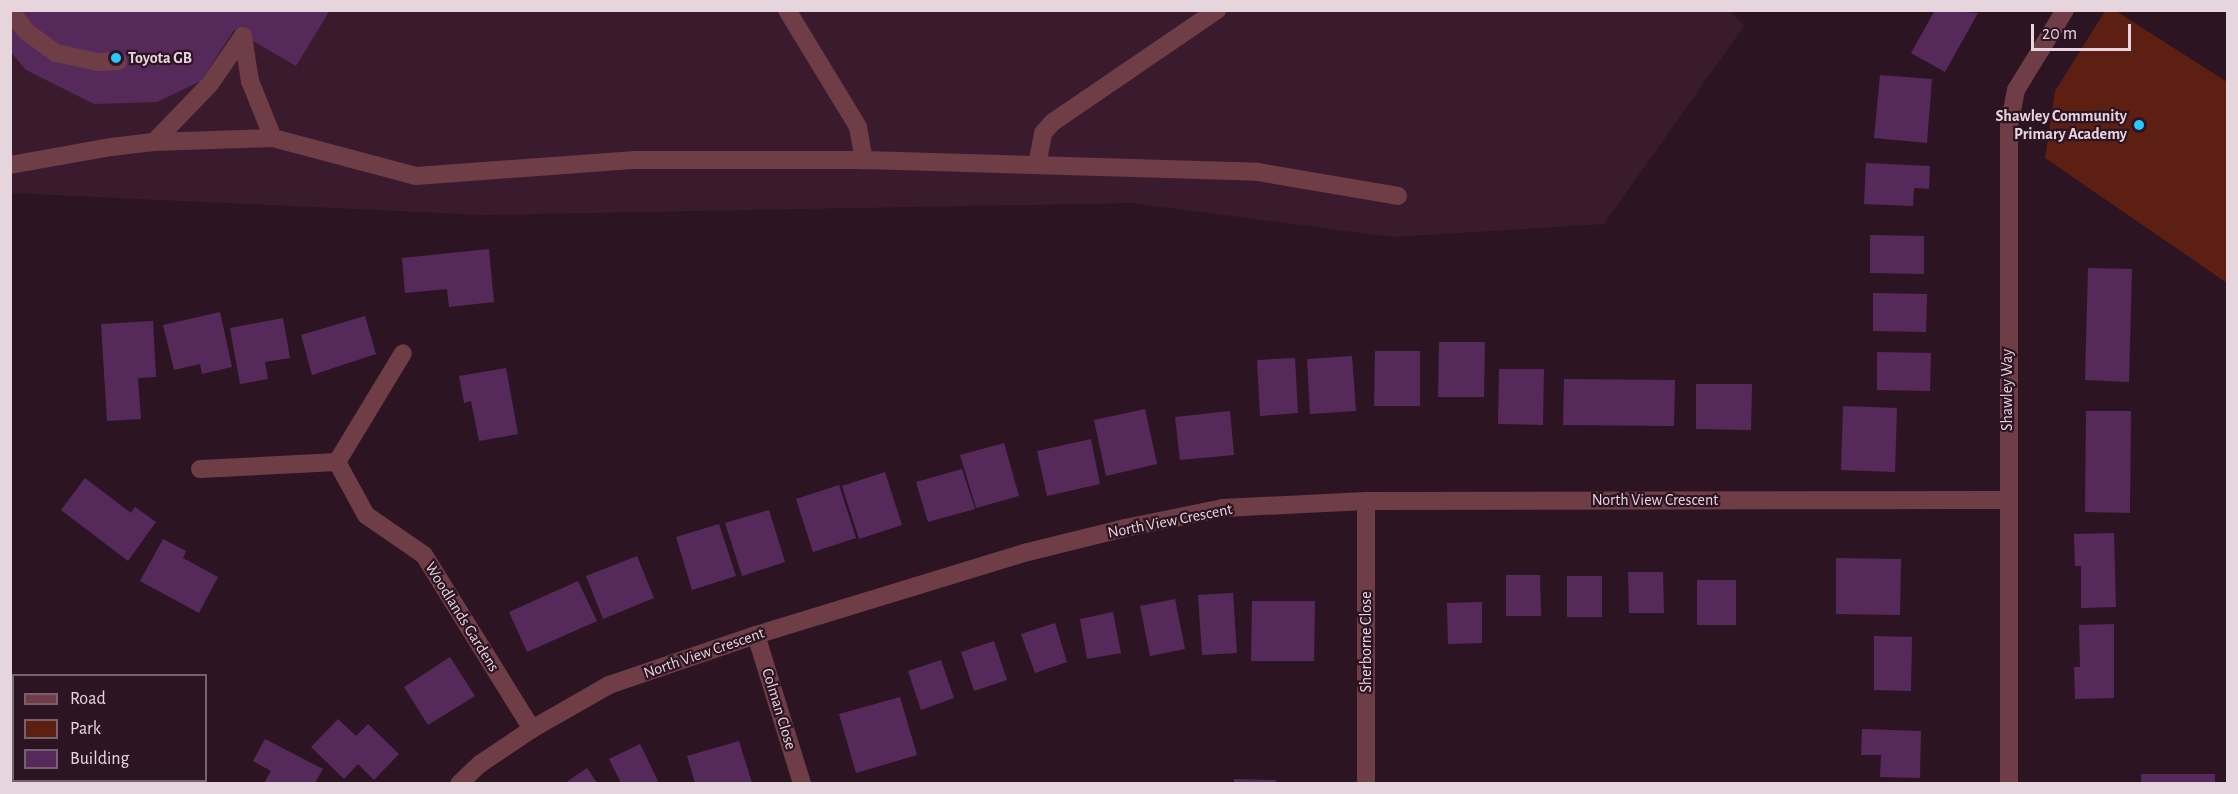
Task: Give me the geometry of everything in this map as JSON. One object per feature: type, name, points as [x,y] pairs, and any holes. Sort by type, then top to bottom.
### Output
[{"type":"street","points":[[787,10],[858,127],[864,160]]},
{"type":"street","points":[[1037,165],[1043,133],[1053,122],[1216,10]]},
{"type":"street","name":"Shawley Way","points":[[2008,783],[2009,126],[2016,90],[2065,10]]},
{"type":"street","points":[[10,11],[27,32],[56,53],[98,62],[118,61]]},
{"type":"street","points":[[154,142],[210,84],[243,36],[250,81],[273,138]]},
{"type":"street","points":[[10,165],[111,147],[154,142],[273,138],[416,176],[635,160],[864,160],[1258,172],[1398,196]]},
{"type":"street","points":[[200,469],[337,462],[403,353]]},
{"type":"street","name":"Woodlands Gardens","points":[[337,462],[366,515],[424,555],[532,729]]},
{"type":"street","name":"North View Crescent","points":[[459,783],[480,764],[532,729],[609,685],[756,635],[1028,552],[1125,528],[1223,508],[1366,501],[2007,500]]},
{"type":"street","name":"Sherborne Close","points":[[1366,501],[1366,783]]},
{"type":"street","name":"Colman Close","points":[[756,635],[802,783]]},
{"type":"shaded area","points":[[1728,10],[1744,26],[1604,224],[1393,237],[1132,203],[484,215],[11,193],[11,11]]},
{"type":"green space","name":"Shawley Community Primary Academy","points":[[2105,11],[2116,11],[2227,82],[2227,283],[2045,158],[2055,91]]},
{"type":"building","name":"Toyota GB","points":[[10,10],[330,10],[296,66],[234,30],[201,81],[157,102],[94,104],[26,70],[10,51]]},
{"type":"building","points":[[1935,10],[1978,13],[1945,72],[1911,53]]},
{"type":"building","points":[[1880,75],[1932,79],[1927,143],[1874,138]]},
{"type":"building","points":[[1866,163],[1930,166],[1929,189],[1914,188],[1913,206],[1864,204]]},
{"type":"building","points":[[1870,235],[1924,236],[1924,274],[1870,273]]},
{"type":"building","points":[[489,249],[494,302],[449,307],[447,289],[405,293],[402,258]]},
{"type":"building","points":[[2088,268],[2132,269],[2129,382],[2085,380]]},
{"type":"building","points":[[1873,293],[1927,294],[1926,332],[1873,331]]},
{"type":"building","points":[[220,312],[232,367],[202,374],[200,364],[174,370],[163,325]]},
{"type":"building","points":[[365,316],[376,354],[312,375],[301,335]]},
{"type":"building","points":[[283,318],[290,358],[265,362],[268,379],[240,384],[230,328]]},
{"type":"building","points":[[153,321],[156,377],[138,378],[141,419],[107,421],[101,324]]},
{"type":"building","points":[[1439,342],[1485,342],[1484,397],[1438,397]]},
{"type":"building","points":[[1375,351],[1420,351],[1420,406],[1374,406]]},
{"type":"building","points":[[1877,352],[1931,353],[1930,391],[1877,390]]},
{"type":"building","points":[[1352,356],[1356,411],[1310,414],[1307,359]]},
{"type":"building","points":[[1295,358],[1298,413],[1260,416],[1257,360]]},
{"type":"building","points":[[506,368],[518,434],[479,441],[471,401],[464,403],[459,376]]},
{"type":"building","points":[[1499,369],[1544,369],[1543,425],[1498,424]]},
{"type":"building","points":[[1564,379],[1675,380],[1674,426],[1563,425]]},
{"type":"building","points":[[1696,384],[1752,384],[1751,430],[1696,429]]},
{"type":"building","points":[[1843,406],[1897,408],[1895,472],[1841,470]]},
{"type":"building","points":[[1145,409],[1157,464],[1106,476],[1094,420]]},
{"type":"building","points":[[1230,411],[1234,455],[1180,460],[1175,417]]},
{"type":"building","points":[[2086,411],[2131,411],[2130,513],[2085,512]]},
{"type":"building","points":[[1091,439],[1100,484],[1047,496],[1037,451]]},
{"type":"building","points":[[1004,443],[1019,496],[976,508],[960,455]]},
{"type":"building","points":[[962,469],[975,509],[928,522],[916,482]]},
{"type":"building","points":[[885,472],[902,525],[859,539],[842,486]]},
{"type":"building","points":[[85,478],[131,513],[135,507],[156,522],[128,561],[61,510]]},
{"type":"building","points":[[839,485],[856,538],[813,552],[796,499]]},
{"type":"building","points":[[769,510],[785,562],[742,576],[725,523]]},
{"type":"building","points":[[719,524],[736,576],[692,590],[676,537]]},
{"type":"building","points":[[2114,533],[2116,607],[2081,608],[2081,566],[2075,566],[2074,534]]},
{"type":"building","points":[[163,539],[186,551],[183,558],[218,577],[199,613],[140,581]]},
{"type":"building","points":[[637,556],[654,598],[603,619],[586,576]]},
{"type":"building","points":[[1836,558],[1901,559],[1900,615],[1836,614]]},
{"type":"building","points":[[1628,572],[1663,572],[1664,613],[1629,613]]},
{"type":"building","points":[[1506,575],[1540,575],[1541,616],[1506,616]]},
{"type":"building","points":[[1567,576],[1602,576],[1602,617],[1567,617]]},
{"type":"building","points":[[1697,580],[1736,580],[1736,625],[1697,625]]},
{"type":"building","points":[[578,581],[597,621],[527,652],[509,612]]},
{"type":"building","points":[[1233,593],[1237,653],[1202,655],[1198,595]]},
{"type":"building","points":[[1175,599],[1185,649],[1150,656],[1140,606]]},
{"type":"building","points":[[1252,601],[1315,601],[1314,661],[1251,661]]},
{"type":"building","points":[[1482,602],[1482,643],[1448,644],[1447,603]]},
{"type":"building","points":[[1113,612],[1121,653],[1087,659],[1080,619]]},
{"type":"building","points":[[1055,623],[1067,662],[1035,673],[1021,634]]},
{"type":"building","points":[[2114,624],[2114,698],[2075,699],[2074,667],[2080,667],[2079,625]]},
{"type":"building","points":[[1874,636],[1912,637],[1911,691],[1874,690]]},
{"type":"building","points":[[994,641],[1007,680],[974,691],[961,652]]},
{"type":"building","points":[[450,657],[475,696],[428,725],[404,687]]},
{"type":"building","points":[[941,660],[954,698],[921,710],[908,671]]},
{"type":"building","points":[[900,697],[917,755],[856,773],[839,714]]},
{"type":"building","points":[[338,719],[356,736],[368,724],[399,754],[374,780],[358,764],[344,779],[311,747]]},
{"type":"building","points":[[1862,729],[1921,731],[1920,778],[1880,777],[1881,755],[1861,755]]},
{"type":"building","points":[[265,739],[323,769],[315,783],[264,783],[271,771],[253,761]]},
{"type":"building","points":[[739,741],[752,783],[695,783],[687,756]]},
{"type":"building","points":[[640,744],[658,781],[621,783],[609,759]]},
{"type":"building","points":[[587,768],[597,783],[565,783]]},
{"type":"building","points":[[2141,774],[2215,774],[2215,783],[2141,783]]},
{"type":"building","points":[[1234,779],[1276,780],[1276,783],[1234,783]]},
{"type":"place","name":"Toyota GB","points":[[116,58]]},
{"type":"place","name":"Shawley Community Primary Academy","points":[[2139,125]]}]
